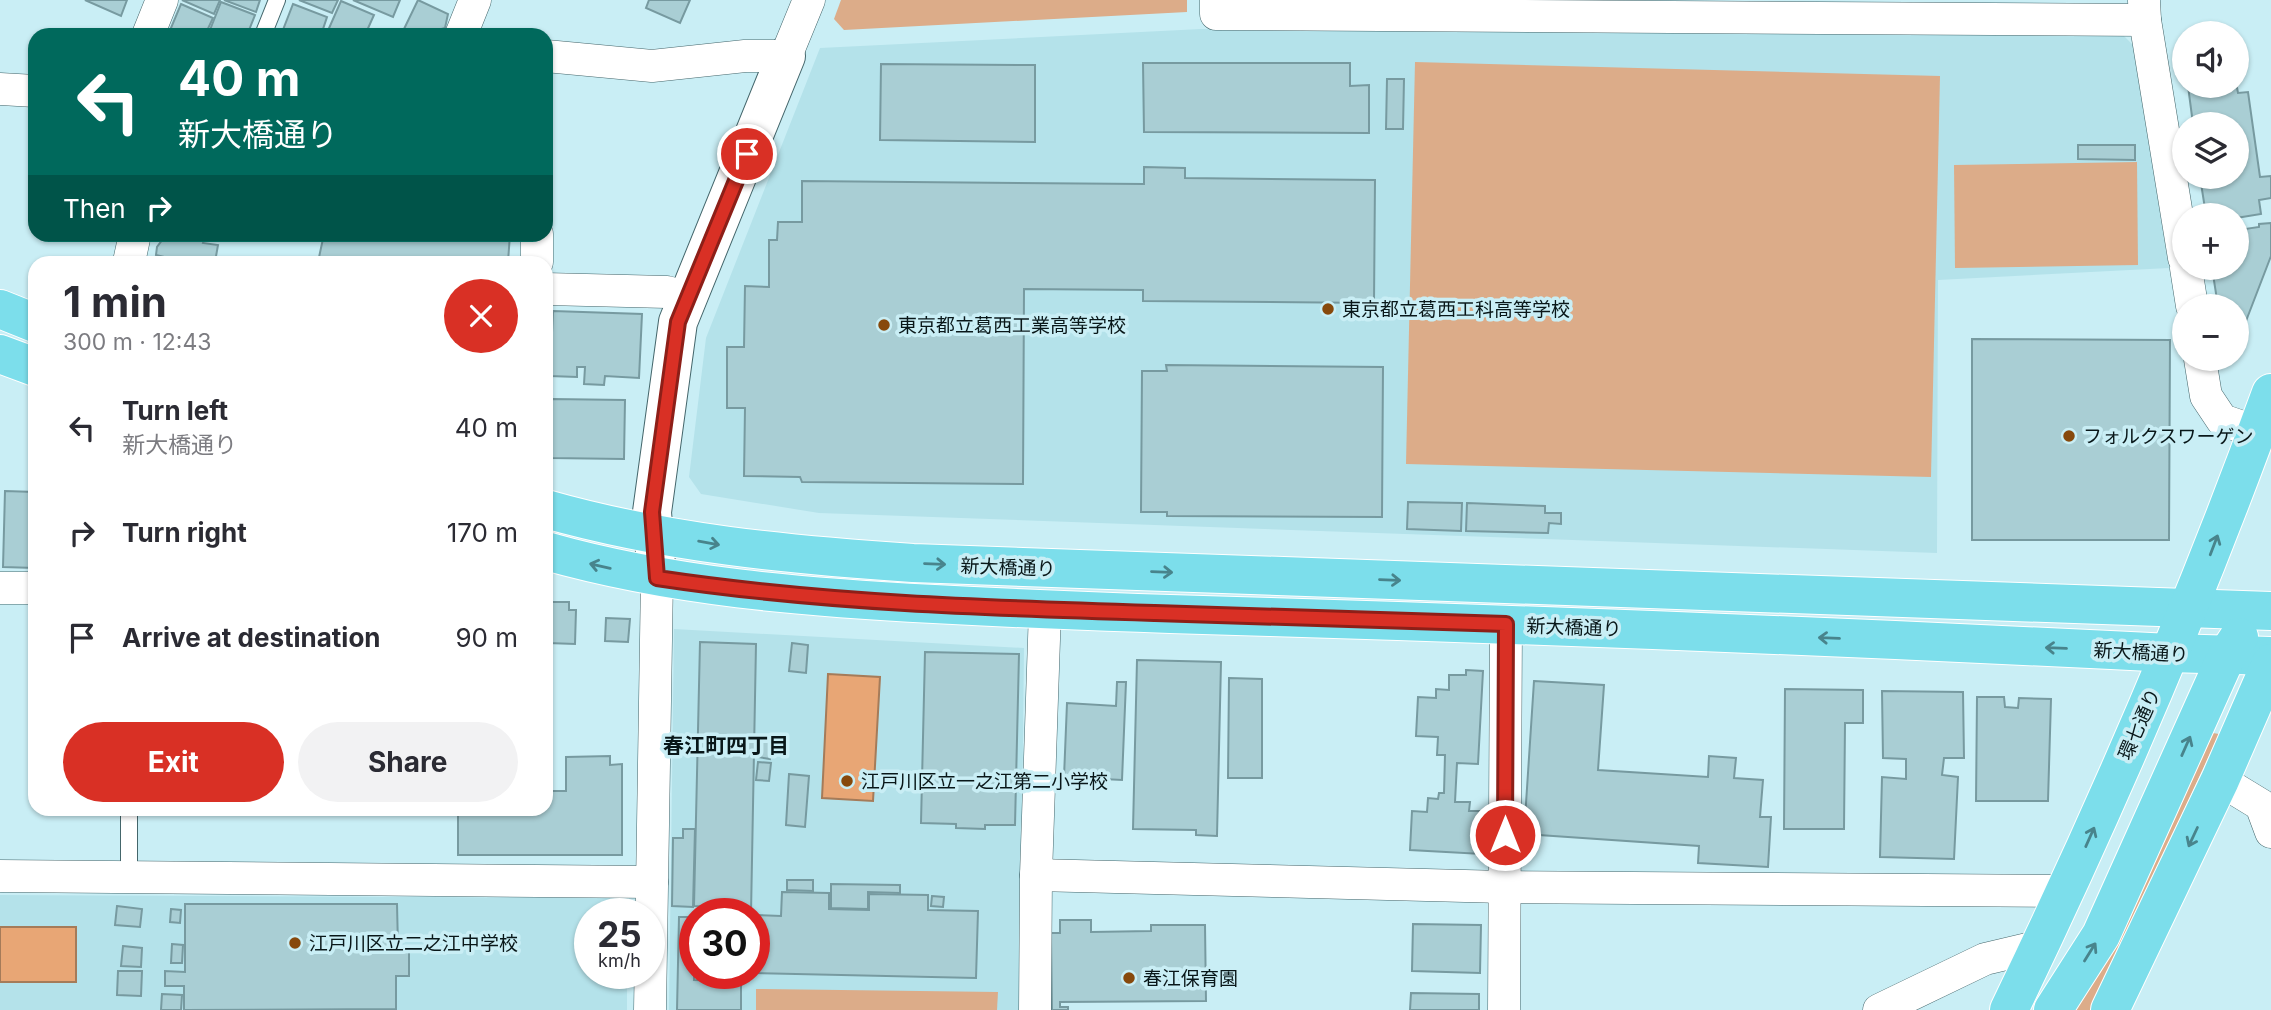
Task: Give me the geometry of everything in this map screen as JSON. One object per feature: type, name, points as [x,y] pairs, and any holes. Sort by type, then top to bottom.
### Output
[{"type":"main road","points":[[0,309],[28,320]]},
{"type":"main road","points":[[0,354],[28,364]]},
{"type":"main road","name":"環七通り","points":[[2009,1010],[2066,891],[2170,653],[2271,393]]},
{"type":"main road","name":"新大橋通り","points":[[553,511],[654,534],[725,546],[913,563],[2271,611]]},
{"type":"main road","name":"新大橋通り","points":[[553,553],[657,578],[726,589],[818,598],[1045,610],[1506,624],[2271,656]]},
{"type":"main road","points":[[2053,1010],[2101,936],[2227,655],[2238,638],[2254,623],[2271,616]]},
{"type":"main road","points":[[2110,1010],[2220,780],[2271,663]]},
{"type":"street","points":[[151,28],[162,0]]},
{"type":"street","points":[[464,28],[475,0]]},
{"type":"street","points":[[650,1010],[657,578],[652,512],[678,322],[809,0]]},
{"type":"street","points":[[1216,0],[1216,14],[1383,7],[2144,10],[2175,203]]},
{"type":"street","points":[[553,57],[652,66],[745,56],[786,56]]},
{"type":"street","points":[[0,89],[28,90]]},
{"type":"street","points":[[553,289],[667,292],[688,298]]},
{"type":"street","points":[[2202,371],[2206,396],[2222,419],[2257,432]]},
{"type":"street","points":[[0,587],[28,588]]},
{"type":"street","points":[[1035,1010],[1036,875],[1045,610]]},
{"type":"street","points":[[1504,1010],[1506,624]]},
{"type":"street","points":[[2220,780],[2261,804],[2271,832]]},
{"type":"street","points":[[1036,875],[1504,887],[2066,891]]},
{"type":"street","points":[[0,876],[652,881]]},
{"type":"street","points":[[1879,1010],[1985,958],[2040,946]]},
{"type":"lane","points":[[266,28],[277,0]]},
{"type":"lane","points":[[129,816],[129,877]]},
{"type":"shaded area","points":[[841,0],[1187,0],[1187,12],[844,30],[834,19]]},
{"type":"shaded area","name":"東京都立葛西工科高等学校","points":[[1201,29],[2120,32],[2134,46],[2169,268],[1938,280],[1937,553],[819,513],[701,494],[689,477],[706,338],[820,48]]},
{"type":"shaded area","points":[[1415,62],[1940,76],[1931,477],[1406,464]]},
{"type":"shaded area","points":[[2137,162],[2138,265],[1955,268],[1954,165]]},
{"type":"shaded area","name":"江戸川区立一之江第二小学校","points":[[674,629],[1024,648],[1020,1010],[669,1010]]},
{"type":"shaded area","points":[[828,674],[880,677],[873,801],[822,798]]},
{"type":"shaded area","points":[[2201,731],[2219,734],[2109,973],[2091,1010],[2066,1010]]},
{"type":"shaded area","name":"江戸川区立二之江中学校","points":[[0,895],[628,898],[574,898],[574,989],[627,989],[627,1010],[0,1010]]},
{"type":"shaded area","points":[[0,927],[76,927],[76,982],[0,982]]},
{"type":"shaded area","points":[[756,989],[998,992],[997,1010],[756,1010]]},
{"type":"building","points":[[85,0],[127,0],[121,16]]},
{"type":"building","points":[[182,0],[220,0],[214,14]]},
{"type":"building","points":[[224,0],[260,0],[256,12]]},
{"type":"building","points":[[299,0],[338,0],[332,13]]},
{"type":"building","points":[[353,0],[400,0],[393,17]]},
{"type":"building","points":[[418,0],[448,14],[445,28],[404,28]]},
{"type":"building","points":[[649,0],[690,0],[680,23],[646,8]]},
{"type":"building","points":[[341,1],[374,15],[368,28],[329,28]]},
{"type":"building","points":[[221,2],[255,15],[250,28],[211,28]]},
{"type":"building","points":[[181,4],[213,18],[208,28],[171,28]]},
{"type":"building","points":[[293,4],[327,17],[323,28],[284,28]]},
{"type":"building","points":[[1143,63],[1350,63],[1350,86],[1369,85],[1369,133],[1144,132]]},
{"type":"building","points":[[881,64],[1035,65],[1035,142],[880,140]]},
{"type":"building","points":[[1387,79],[1404,79],[1403,129],[1386,129]]},
{"type":"building","points":[[2190,98],[2249,98],[2260,177],[2271,176],[2271,198],[2259,200],[2261,214],[2249,216],[2249,203],[2204,203],[2202,189],[2249,189],[2249,112],[2191,112]]},
{"type":"building","points":[[2078,145],[2135,145],[2135,160],[2078,159]]},
{"type":"building","name":"東京都立葛西工業高等学校","points":[[1144,167],[1185,168],[1185,178],[1375,180],[1374,303],[1143,301],[1143,290],[1024,289],[1023,484],[802,482],[800,477],[744,476],[745,408],[727,408],[727,347],[744,347],[745,286],[769,287],[769,240],[777,240],[778,222],[802,222],[802,181],[1144,184]]},
{"type":"building","points":[[2271,223],[2271,256],[2249,313],[2249,294],[2216,294],[2214,280],[2249,280],[2249,228],[2259,227],[2259,224]]},
{"type":"building","points":[[161,242],[203,242],[218,245],[216,256],[160,256],[156,255]]},
{"type":"building","points":[[322,242],[509,242],[508,256],[319,256]]},
{"type":"building","points":[[553,311],[642,314],[639,378],[605,376],[604,385],[584,384],[585,367],[577,367],[577,377],[553,376]]},
{"type":"building","points":[[1972,339],[2170,340],[2169,540],[1972,540]]},
{"type":"building","points":[[1166,365],[1383,367],[1382,517],[1167,516],[1167,512],[1141,512],[1142,371],[1167,371]]},
{"type":"building","points":[[553,399],[625,400],[624,459],[553,458]]},
{"type":"building","points":[[5,491],[28,492],[28,568],[3,567]]},
{"type":"building","points":[[1408,502],[1462,503],[1461,531],[1407,529]]},
{"type":"building","points":[[1467,503],[1545,506],[1545,513],[1561,513],[1561,524],[1549,523],[1548,533],[1466,531]]},
{"type":"building","points":[[553,602],[569,602],[569,610],[576,610],[575,644],[553,643]]},
{"type":"building","points":[[606,618],[630,619],[628,642],[605,641]]},
{"type":"building","points":[[700,642],[756,644],[751,898],[694,898]]},
{"type":"building","points":[[792,643],[808,645],[806,673],[789,671]]},
{"type":"building","points":[[925,652],[1019,654],[1015,825],[985,825],[985,829],[956,828],[956,824],[921,823]]},
{"type":"building","points":[[1137,660],[1221,662],[1217,836],[1196,835],[1196,830],[1133,829]]},
{"type":"building","points":[[1466,670],[1483,671],[1478,764],[1457,763],[1455,802],[1470,802],[1469,811],[1484,811],[1482,854],[1410,850],[1412,811],[1427,812],[1428,798],[1438,799],[1439,793],[1444,793],[1445,755],[1437,755],[1438,737],[1416,736],[1418,697],[1436,698],[1436,689],[1449,690],[1449,675],[1466,675]]},
{"type":"building","points":[[1229,678],[1262,679],[1262,778],[1228,778]]},
{"type":"building","points":[[1534,681],[1604,685],[1598,770],[1708,777],[1709,756],[1736,758],[1734,778],[1763,780],[1760,817],[1771,817],[1768,867],[1698,863],[1699,846],[1524,834]]},
{"type":"building","points":[[1117,682],[1126,682],[1122,780],[1064,777],[1067,703],[1116,706]]},
{"type":"building","points":[[1785,689],[1863,690],[1863,723],[1845,723],[1844,829],[1784,829]]},
{"type":"building","points":[[1882,691],[1963,692],[1964,758],[1944,758],[1942,775],[1958,777],[1954,859],[1880,857],[1882,777],[1906,779],[1906,759],[1883,758]]},
{"type":"building","points":[[1977,697],[2004,697],[2005,707],[2018,708],[2019,698],[2051,699],[2048,801],[1976,801]]},
{"type":"building","points":[[760,737],[771,738],[770,759],[758,757]]},
{"type":"building","points":[[610,756],[610,765],[622,764],[622,855],[458,855],[458,816],[553,816],[553,791],[566,791],[566,757]]},
{"type":"building","points":[[758,762],[771,763],[769,781],[756,780]]},
{"type":"building","points":[[789,774],[809,776],[805,827],[786,825]]},
{"type":"building","points":[[683,829],[695,829],[693,898],[679,898],[679,906],[672,906],[673,838],[683,838]]},
{"type":"building","points":[[787,880],[813,880],[813,891],[787,890]]},
{"type":"building","points":[[831,884],[900,885],[900,893],[868,892],[868,909],[831,908]]},
{"type":"building","points":[[782,892],[829,893],[829,909],[869,910],[869,894],[928,895],[928,910],[978,911],[976,978],[770,973],[770,916],[781,916]]},
{"type":"building","points":[[932,896],[944,897],[943,907],[931,906]]},
{"type":"building","points":[[185,904],[397,904],[398,947],[409,947],[409,976],[396,976],[396,1009],[184,1010],[184,986],[165,986],[165,971],[185,972]]},
{"type":"building","points":[[117,906],[142,909],[140,927],[115,925]]},
{"type":"building","points":[[171,909],[181,910],[180,923],[170,922]]},
{"type":"building","points":[[679,917],[679,989],[741,989],[741,1010],[677,1010]]},
{"type":"building","points":[[1060,920],[1091,920],[1091,932],[1151,931],[1151,925],[1205,925],[1206,1001],[1060,1002],[1060,1007],[1068,1007],[1068,1010],[1052,1010],[1051,933],[1060,933]]},
{"type":"building","points":[[1413,924],[1481,925],[1480,973],[1412,971]]},
{"type":"building","points":[[172,944],[183,945],[182,963],[171,963]]},
{"type":"building","points":[[123,946],[142,948],[141,967],[121,966]]},
{"type":"building","points":[[118,971],[142,971],[141,996],[117,995]]},
{"type":"building","points":[[1411,993],[1479,994],[1479,1010],[1410,1010]]},
{"type":"building","points":[[162,994],[182,995],[181,1010],[161,1010]]},
{"type":"place","name":"東京都立葛西工科高等学校","points":[[1328,309]]},
{"type":"place","name":"東京都立葛西工業高等学校","points":[[884,325]]},
{"type":"place","name":"フォルクスワーゲン","points":[[2069,436]]},
{"type":"place","name":"江戸川区立一之江第二小学校","points":[[847,781]]},
{"type":"place","name":"江戸川区立二之江中学校","points":[[295,943]]},
{"type":"place","name":"春江保育園","points":[[1129,978]]},
{"type":"district","name":"春江町四丁目","points":[[726,746]]},
{"type":"route","points":[[747,154],[678,322],[652,512],[657,578],[726,589],[818,598],[1045,610],[1506,624],[1505,835]]}]
